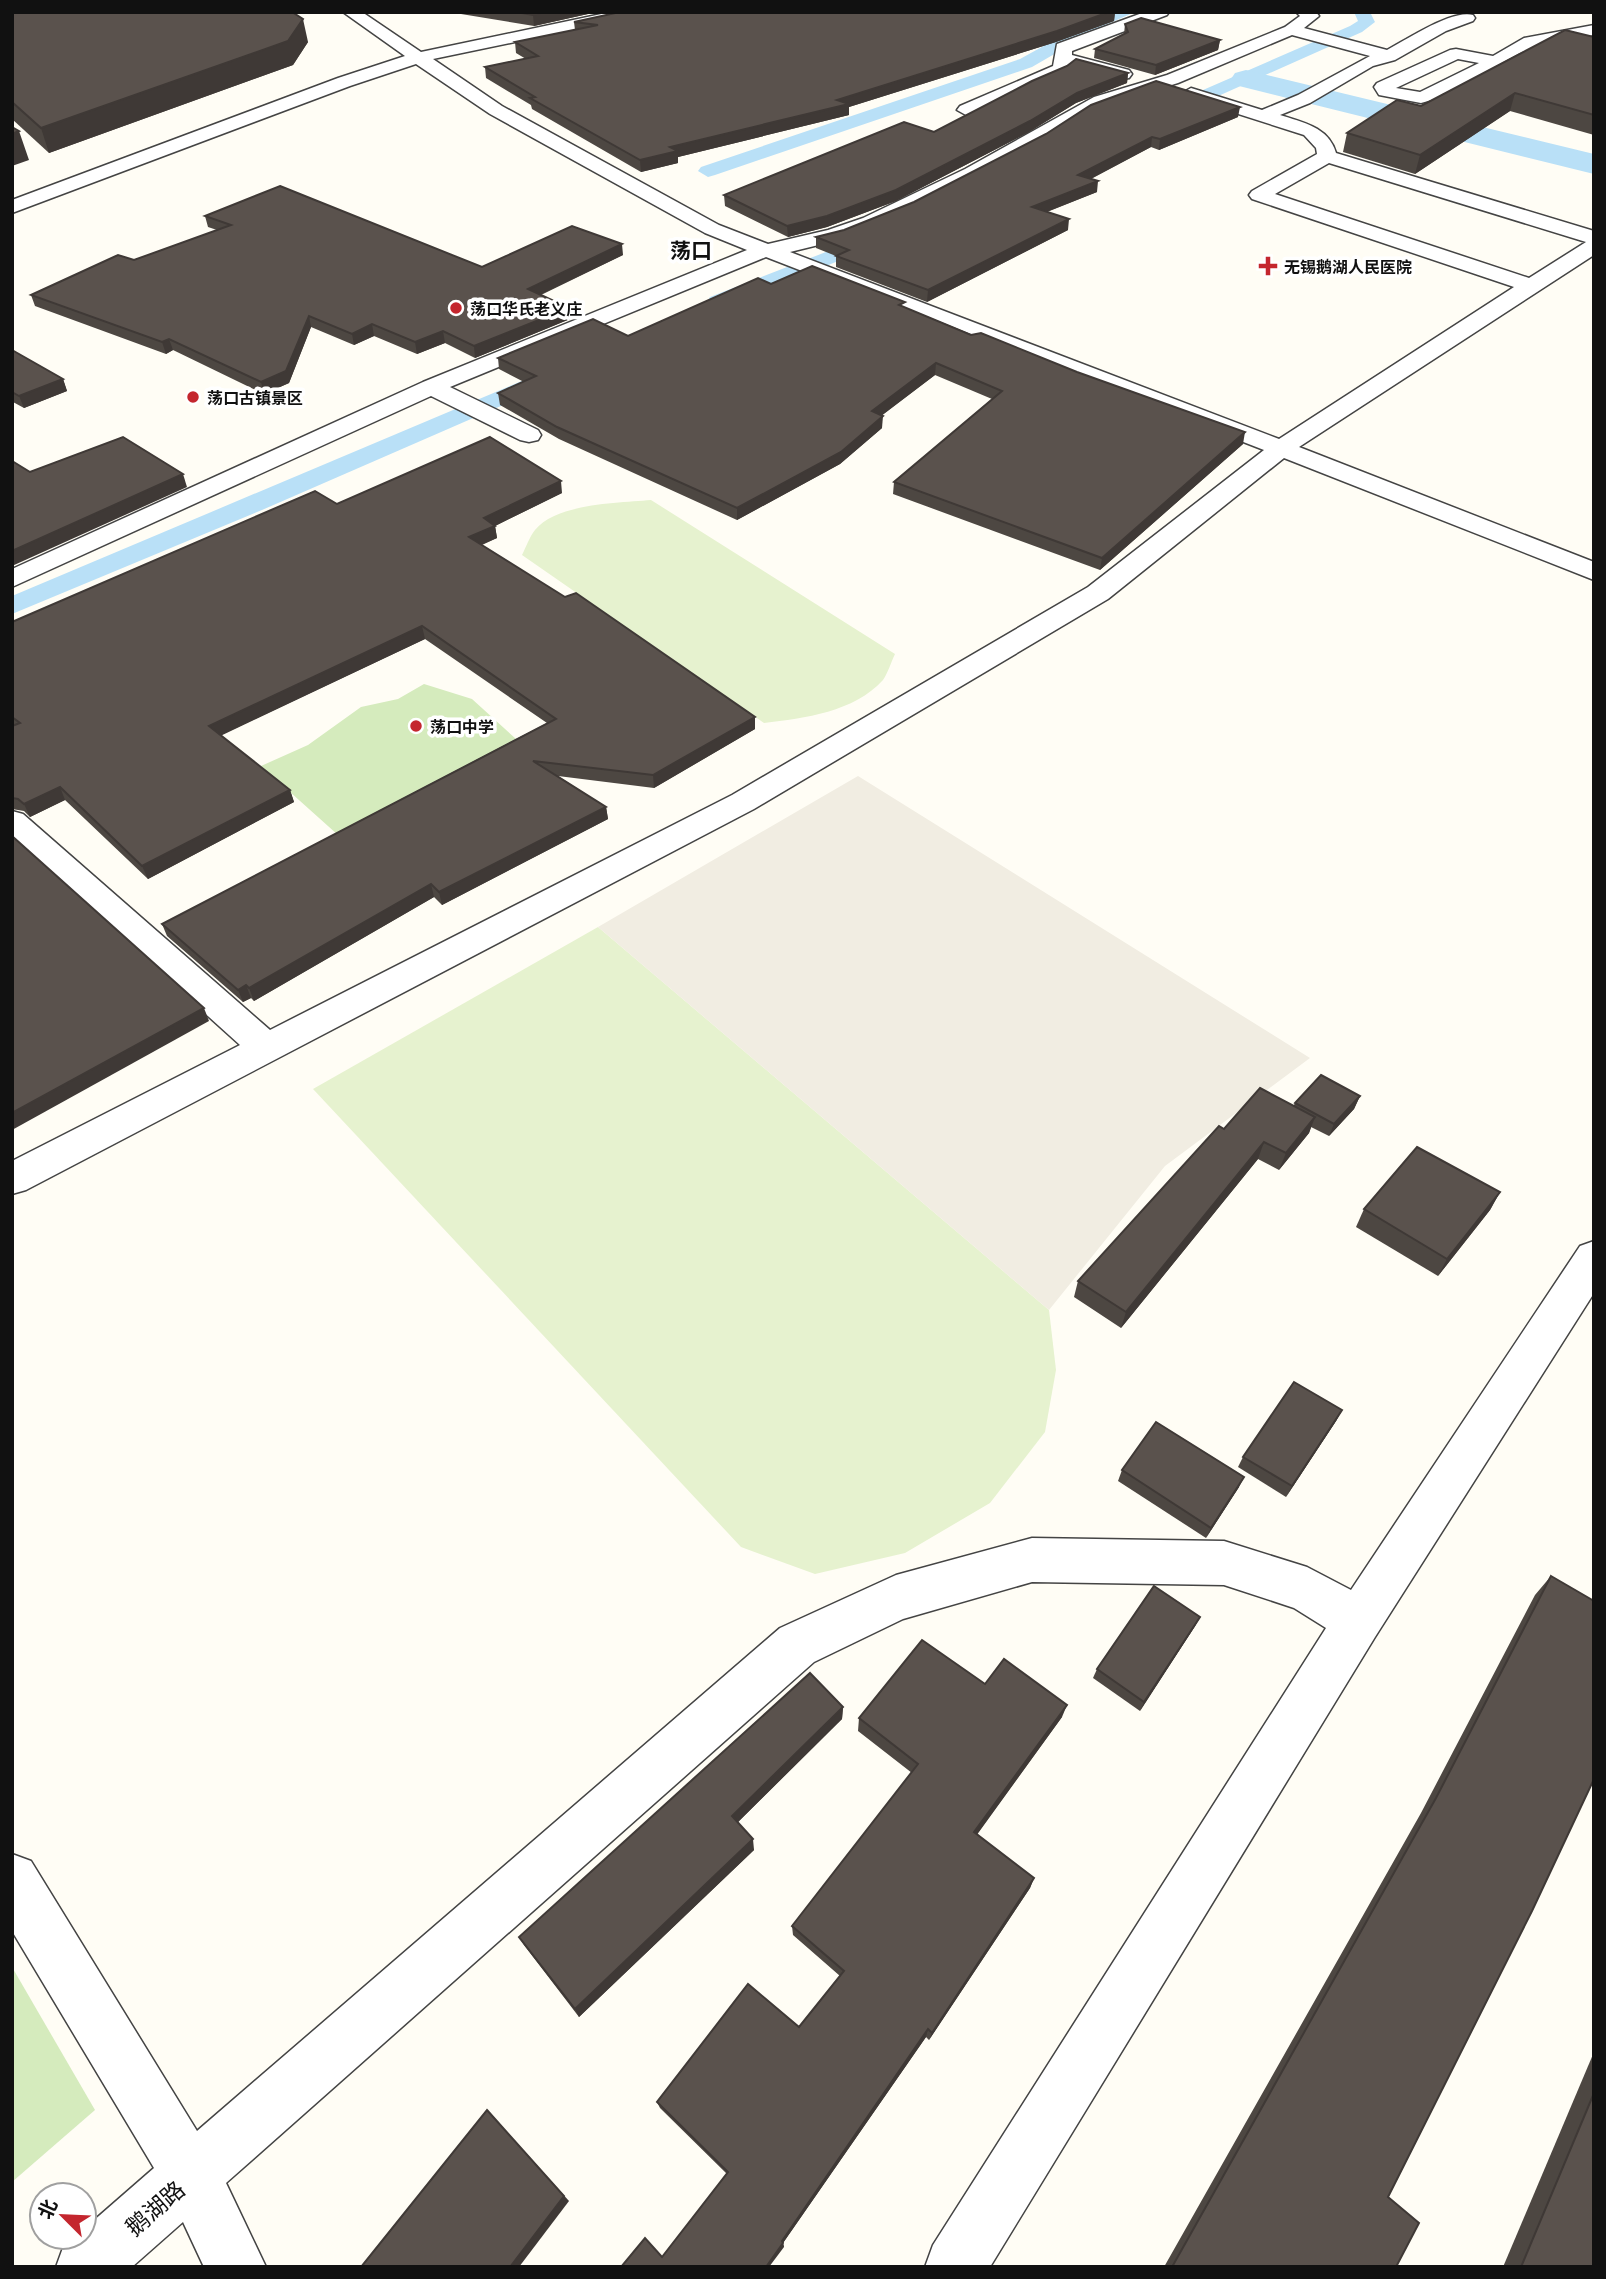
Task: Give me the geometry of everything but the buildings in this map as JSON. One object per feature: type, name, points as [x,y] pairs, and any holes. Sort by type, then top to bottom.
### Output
[{"type":"street","points":[[351,12],[496,110],[712,229],[770,254],[1282,448],[1594,572]]},
{"type":"street","points":[[12,206],[344,82],[420,57],[636,12]]},
{"type":"street","points":[[966,110],[1059,70],[1064,58],[1063,48],[1161,12]]},
{"type":"street","points":[[1300,32],[1311,16],[1304,12]]},
{"type":"street","points":[[1559,16],[1594,29]]},
{"type":"street","points":[[1260,117],[1304,99],[1367,62],[1389,56],[1466,17]]},
{"type":"street","points":[[1495,61],[1456,54],[1382,87],[1385,91],[1421,99],[1445,89],[1530,42],[1594,29]]},
{"type":"street","points":[[12,579],[431,387],[770,254],[877,220],[1105,100],[1154,82],[1172,79],[1300,32],[1389,56]]},
{"type":"street","points":[[1513,35],[1530,42]]},
{"type":"street","points":[[1064,58],[1154,82],[1311,131],[1326,151],[1594,238]]},
{"type":"street","points":[[1326,151],[1259,195],[1531,286]]},
{"type":"street","points":[[12,1179],[743,802],[1051,621],[1098,593],[1305,430],[1594,246]]},
{"type":"street","points":[[431,387],[529,435]]},
{"type":"street","points":[[12,821],[267,1048]]},
{"type":"street","points":[[956,2267],[1357,1621],[1594,1258]]},
{"type":"street","name":"鹅湖路","points":[[86,2267],[797,1645],[896,1598],[1032,1560],[1224,1563],[1307,1590],[1357,1621]]},
{"type":"street","points":[[12,1880],[191,2175],[236,2267]]},
{"type":"green space","points":[[651,500],[895,654],[883,680],[858,700],[828,712],[764,723],[522,555],[535,530],[558,514],[589,506]]},
{"type":"green space","points":[[424,684],[472,699],[516,739],[338,835],[261,766],[308,745],[361,707],[398,699]]},
{"type":"green space","points":[[598,927],[1049,1310],[1056,1370],[1045,1432],[990,1503],[905,1553],[815,1574],[741,1547],[313,1089]]},
{"type":"green space","points":[[12,1967],[95,2110],[12,2182]]},
{"type":"shaded area","points":[[858,776],[1310,1058],[1165,1166],[1049,1310],[598,927]]},
{"type":"waterway","points":[[708,171],[1026,63],[1095,24],[1127,12]]},
{"type":"waterway","points":[[1163,114],[1356,29],[1367,22],[1362,12]]},
{"type":"waterway","points":[[1246,79],[1594,164]]},
{"type":"waterway","points":[[718,302],[880,237]]},
{"type":"waterway","points":[[12,606],[548,377]]},
{"type":"place","name":"无锡鹅湖人民医院","points":[[1268,266]]},
{"type":"place","name":"荡口华氏老义庄","points":[[456,308]]},
{"type":"place","name":"荡口古镇景区","points":[[193,397]]},
{"type":"place","name":"荡口中学","points":[[416,726]]},
{"type":"district","name":"荡口","points":[[691,248]]}]
